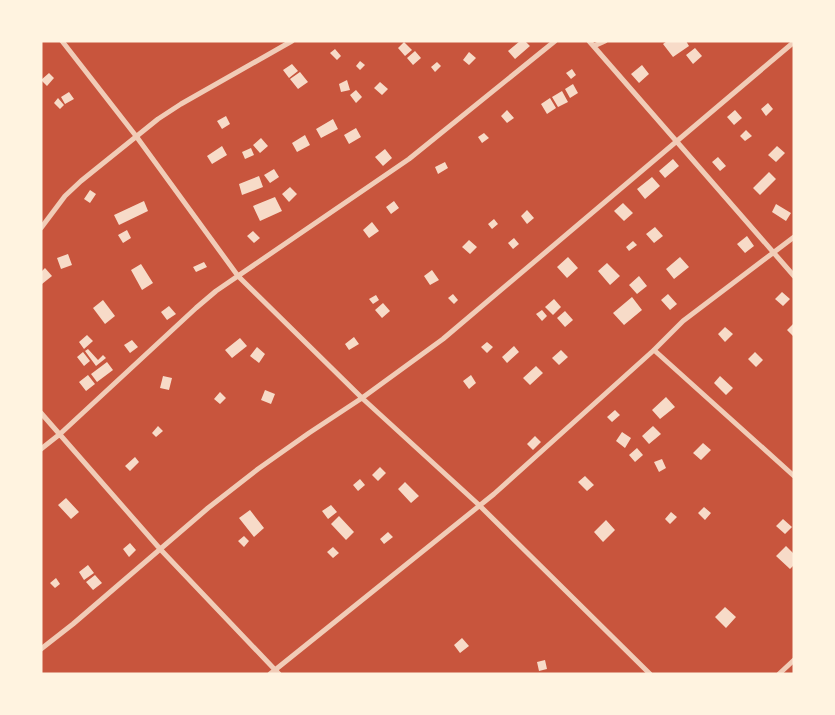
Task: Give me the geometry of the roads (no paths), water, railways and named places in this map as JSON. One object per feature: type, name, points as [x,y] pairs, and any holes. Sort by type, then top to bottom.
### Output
[{"type":"street","points":[[62,41],[136,136],[238,276],[362,398],[479,505],[650,674]]},
{"type":"street","points":[[41,228],[55,208],[76,186],[136,136],[181,104],[292,41]]},
{"type":"street","points":[[41,449],[60,434],[196,308],[238,276],[408,159],[555,41]]},
{"type":"street","points":[[589,41],[794,276]]},
{"type":"street","points":[[594,46],[605,41]]},
{"type":"street","points":[[41,649],[161,550],[208,508],[258,469],[362,398],[443,339],[794,42]]},
{"type":"street","points":[[41,412],[161,550],[274,672],[494,494],[654,350],[683,321],[794,237]]},
{"type":"street","points":[[654,350],[794,476]]},
{"type":"street","points":[[779,674],[794,660]]}]
